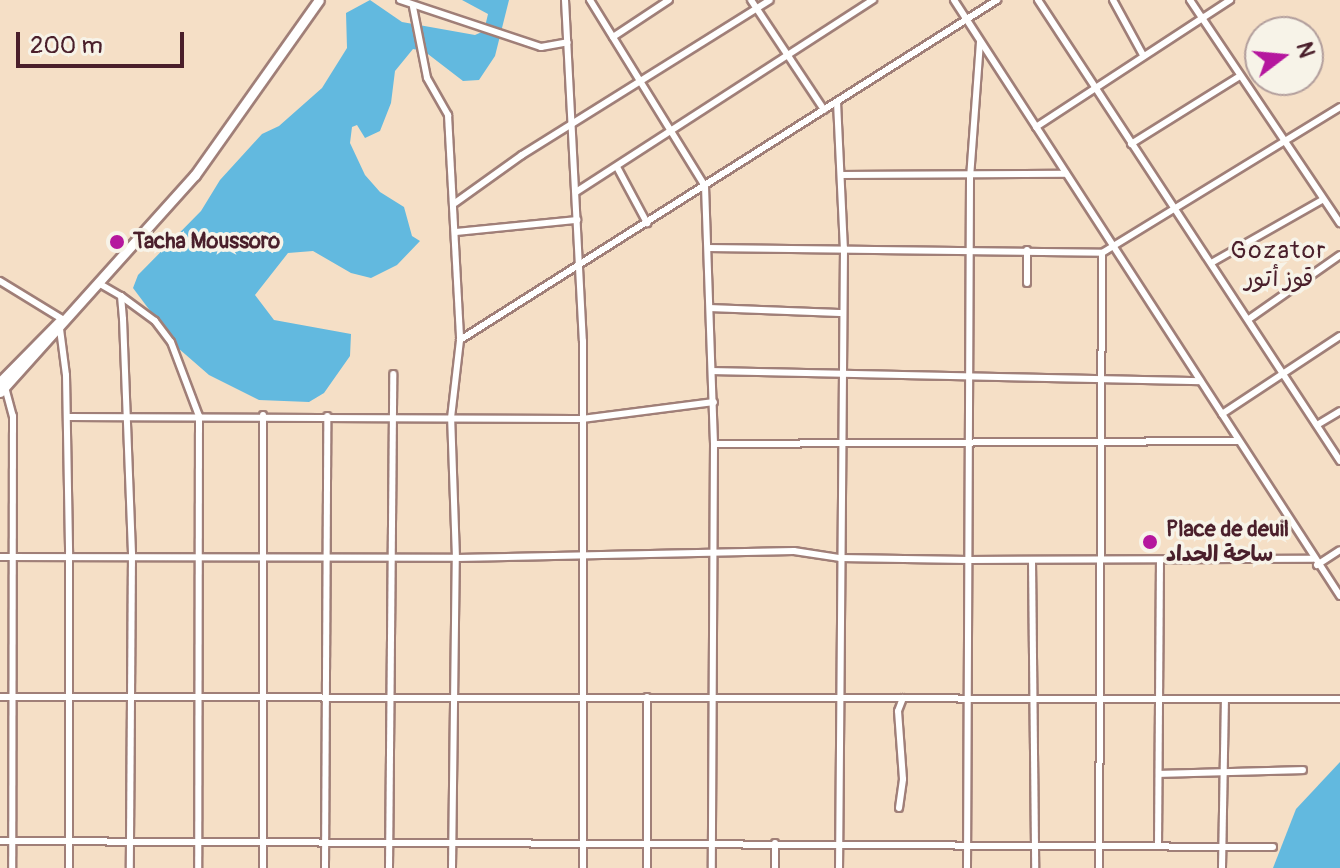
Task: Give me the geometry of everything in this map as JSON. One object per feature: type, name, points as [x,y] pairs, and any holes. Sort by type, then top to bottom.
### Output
[{"type":"highway","points":[[2,387],[100,284],[227,134],[319,0]]},
{"type":"street","points":[[400,0],[413,7],[456,16],[541,47],[568,42]]},
{"type":"street","points":[[565,0],[575,126],[582,419],[583,868]]},
{"type":"street","points":[[590,0],[705,186],[710,248],[714,402],[712,868]]},
{"type":"street","points":[[613,37],[669,0]]},
{"type":"street","points":[[751,0],[824,110]]},
{"type":"street","points":[[455,203],[522,155],[575,126],[770,0]]},
{"type":"street","points":[[576,192],[873,0]]},
{"type":"street","points":[[954,0],[1315,562],[1340,596]]},
{"type":"street","points":[[460,340],[578,269],[997,0]]},
{"type":"street","points":[[1038,0],[1173,210],[1213,262],[1340,461]]},
{"type":"street","points":[[1113,0],[1143,55]]},
{"type":"street","points":[[1190,0],[1340,223]]},
{"type":"street","points":[[1036,127],[1230,0]]},
{"type":"street","points":[[413,7],[427,78],[448,115],[455,203],[460,340],[451,418],[456,558],[452,868]]},
{"type":"street","points":[[967,868],[970,178],[980,41]]},
{"type":"street","points":[[1131,144],[1240,76]]},
{"type":"street","points":[[837,102],[843,175],[844,248],[839,868]]},
{"type":"street","points":[[710,248],[1102,253],[1115,249],[1340,108]]},
{"type":"street","points":[[617,167],[647,223]]},
{"type":"street","points":[[843,175],[970,178],[1066,174]]},
{"type":"street","points":[[1213,262],[1322,200]]},
{"type":"street","points":[[456,232],[577,220]]},
{"type":"street","points":[[1027,250],[1027,283]]},
{"type":"street","points":[[1099,868],[1102,253]]},
{"type":"street","points":[[1249,319],[1340,255]]},
{"type":"street","points":[[0,281],[61,324],[67,417],[69,868]]},
{"type":"street","points":[[100,284],[121,296],[167,334],[199,416],[198,868]]},
{"type":"street","points":[[121,296],[132,554],[130,868]]},
{"type":"street","points":[[712,308],[843,313]]},
{"type":"street","points":[[1222,414],[1340,336]]},
{"type":"street","points":[[713,371],[1200,381]]},
{"type":"street","points":[[389,868],[393,374]]},
{"type":"street","points":[[2,387],[13,416],[12,868]]},
{"type":"street","points":[[67,417],[263,415],[582,419],[714,402]]},
{"type":"street","points":[[1317,425],[1340,411]]},
{"type":"street","points":[[263,415],[263,868]]},
{"type":"street","points":[[325,868],[329,557],[327,416]]},
{"type":"street","points":[[714,444],[1101,446],[1238,441]]},
{"type":"street","points":[[0,557],[132,554],[199,558],[456,558],[794,551],[840,558],[1315,562],[1340,550]]},
{"type":"street","points":[[1158,846],[1160,560]]},
{"type":"street","points":[[1032,561],[1035,868]]},
{"type":"street","points":[[0,697],[1340,699]]},
{"type":"street","points":[[647,697],[647,868]]},
{"type":"street","points":[[899,808],[903,779],[898,711],[903,698]]},
{"type":"street","points":[[1222,868],[1225,699]]},
{"type":"street","points":[[1159,774],[1303,770]]},
{"type":"street","points":[[0,841],[68,838],[1273,847]]},
{"type":"street","points":[[775,843],[775,868]]},
{"type":"water","points":[[370,0],[402,22],[475,35],[484,31],[488,14],[462,0],[509,0],[495,56],[479,80],[463,81],[424,51],[413,49],[395,71],[391,103],[380,131],[365,138],[357,125],[352,127],[350,143],[365,175],[380,192],[404,207],[412,236],[420,241],[397,265],[371,278],[351,273],[313,251],[288,253],[255,295],[274,320],[351,334],[350,356],[324,393],[309,402],[259,400],[209,375],[178,348],[133,288],[138,275],[201,211],[220,180],[262,134],[279,126],[322,88],[347,48],[346,13]]},
{"type":"water","points":[[1340,762],[1340,868],[1273,868],[1296,809]]},
{"type":"place","name":"Tacha Moussoro","points":[[117,242]]},
{"type":"place","name":"Place de deuil ساحة الحداد","points":[[1150,542]]},
{"type":"district","name":"Gozator قوز أتور","points":[[1279,265]]}]
